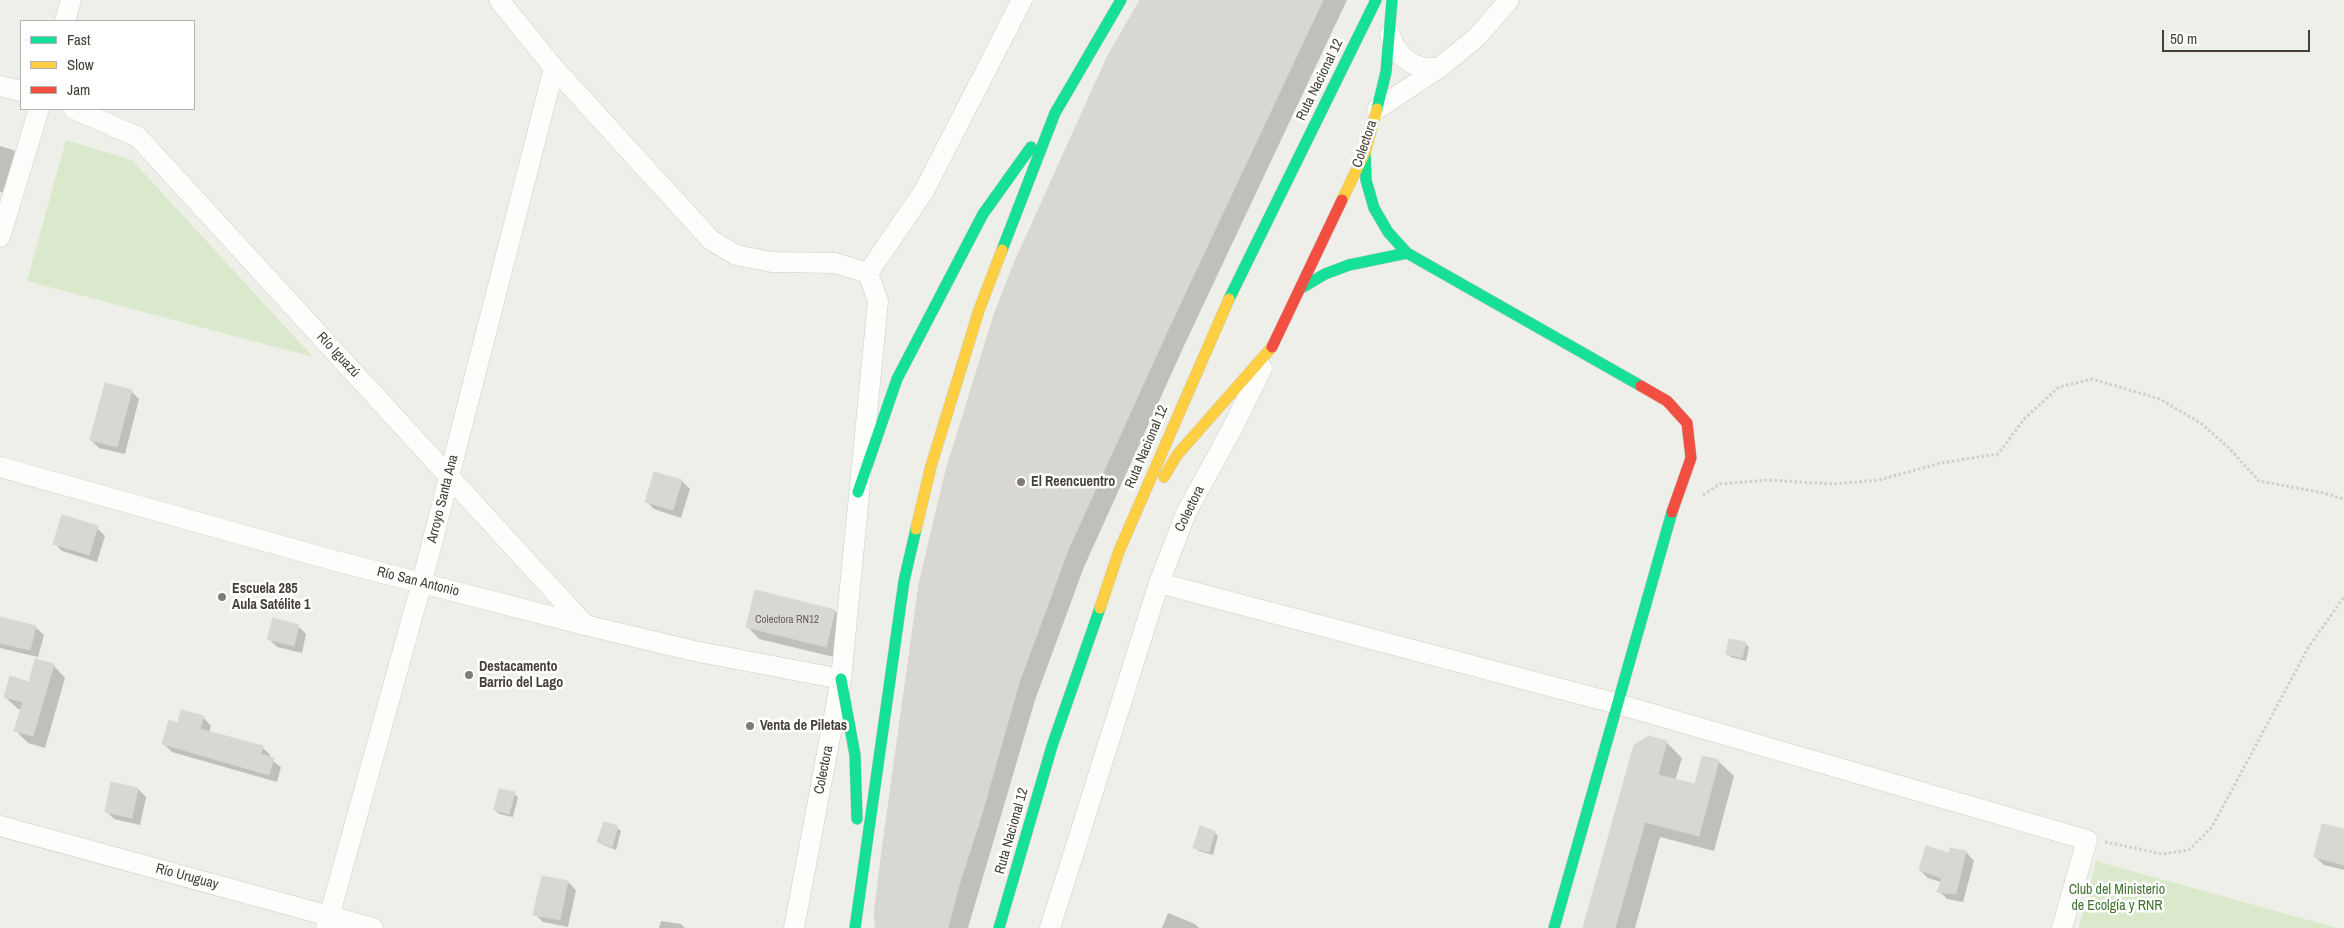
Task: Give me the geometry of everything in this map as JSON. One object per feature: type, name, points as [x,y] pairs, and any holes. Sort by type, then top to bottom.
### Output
[{"type":"main road","points":[[858,492],[897,379],[983,214],[1055,113],[1121,0]]},
{"type":"main road","name":"Ruta Nacional 12","points":[[999,928],[1052,746],[1119,551],[1223,311],[1376,0]]},
{"type":"main road","name":"Colectora","points":[[1272,347],[1303,287],[1365,152],[1386,72],[1392,0]]},
{"type":"main road","points":[[855,928],[904,581],[931,466],[980,310],[1055,113]]},
{"type":"main road","points":[[1365,152],[1366,180],[1374,208],[1388,232],[1407,254],[1667,401],[1687,423],[1691,458],[1672,513],[1554,928]]},
{"type":"main road","points":[[1303,287],[1325,274],[1350,265],[1407,254]]},
{"type":"main road","points":[[1119,551],[1177,455],[1272,347]]},
{"type":"main road","points":[[841,679],[855,755],[859,900]]},
{"type":"street","points":[[65,20],[71,0]]},
{"type":"street","points":[[500,0],[554,68],[711,240],[736,254],[772,262],[834,263],[868,273],[924,191],[1022,0]]},
{"type":"street","points":[[1377,109],[1439,68],[1477,37],[1509,0]]},
{"type":"street","points":[[1390,35],[1395,47],[1403,57],[1413,64],[1426,68],[1439,68]]},
{"type":"street","name":"Arroyo Santa Ana","points":[[328,922],[422,582],[554,68]]},
{"type":"street","points":[[0,86],[20,91]]},
{"type":"street","points":[[0,237],[39,110]]},
{"type":"street","name":"Río Iguazú","points":[[76,110],[138,137],[585,625]]},
{"type":"street","name":"Colectora","points":[[794,928],[841,679],[878,301],[868,273]]},
{"type":"street","name":"Colectora","points":[[1050,928],[1159,583],[1186,513],[1234,425],[1272,347]]},
{"type":"street","name":"Río San Antonio","points":[[0,467],[336,561],[585,625],[694,651],[841,679]]},
{"type":"street","points":[[1159,583],[1618,704],[2087,840],[2062,928]]},
{"type":"street","name":"Río Uruguay","points":[[0,826],[328,922],[373,928]]},
{"type":"path","points":[[1672,513],[1720,484],[1768,480],[1834,484],[1879,480],[1941,462],[1998,454],[2025,418],[2059,387],[2092,379],[2160,399],[2202,424],[2227,446],[2259,481],[2324,493],[2344,499]]},
{"type":"path","points":[[2087,840],[2163,854],[2189,850],[2212,827],[2308,648],[2344,597]]},
{"type":"green space","points":[[66,140],[132,160],[313,357],[27,281]]},
{"type":"green space","name":"Club del Ministerio de Ecolgía y RNR","points":[[2096,861],[2337,928],[2079,928]]},
{"type":"building","name":"El Reencuentro","points":[[1140,0],[1323,0],[1167,332],[1068,550],[1019,683],[948,928],[876,928],[874,915],[883,843],[919,584],[946,470],[994,315],[1012,268],[1108,55]]},
{"type":"building","points":[[105,383],[132,390],[117,447],[90,440]]},
{"type":"building","points":[[654,472],[682,480],[673,510],[645,502]]},
{"type":"building","points":[[62,515],[98,526],[89,555],[53,544]]},
{"type":"building","points":[[755,590],[835,610],[826,647],[746,627]]},
{"type":"building","points":[[0,617],[36,626],[30,650],[0,643]]},
{"type":"building","points":[[273,618],[299,625],[294,646],[267,639]]},
{"type":"building","points":[[1729,639],[1746,642],[1742,658],[1726,654]]},
{"type":"building","points":[[35,659],[54,664],[33,736],[14,731],[23,702],[4,697],[10,676],[29,682]]},
{"type":"building","points":[[181,710],[204,716],[200,729],[263,746],[261,754],[274,758],[269,775],[162,744],[169,720],[178,723]]},
{"type":"building","points":[[1649,736],[1667,741],[1658,775],[1695,784],[1702,756],[1719,760],[1699,836],[1645,822],[1615,928],[1583,928],[1634,745]]},
{"type":"building","points":[[111,782],[138,788],[132,818],[105,812]]},
{"type":"building","points":[[499,789],[515,792],[509,814],[494,810]]},
{"type":"building","points":[[604,822],[618,826],[612,847],[597,842]]},
{"type":"building","points":[[2322,824],[2344,829],[2344,865],[2314,857]]},
{"type":"building","points":[[1200,826],[1215,831],[1209,852],[1193,848]]},
{"type":"building","points":[[1926,846],[1949,853],[1950,848],[1966,851],[1956,894],[1937,892],[1942,878],[1919,870]]},
{"type":"building","points":[[542,876],[568,881],[560,920],[533,915]]},
{"type":"traffic: fast","points":[[1002,250],[1055,113],[1121,0]]},
{"type":"traffic: fast","points":[[1229,299],[1376,0]]},
{"type":"traffic: fast","points":[[1377,109],[1386,72],[1392,0]]},
{"type":"traffic: fast","points":[[858,492],[897,379],[983,214],[1031,147]]},
{"type":"traffic: fast","points":[[1365,152],[1366,180],[1374,208],[1388,232],[1407,253],[1641,386]]},
{"type":"traffic: fast","points":[[1303,287],[1325,274],[1349,265],[1407,253]]},
{"type":"traffic: fast","points":[[1554,928],[1672,512]]},
{"type":"traffic: fast","points":[[855,928],[904,581],[916,529]]},
{"type":"traffic: fast","points":[[999,928],[1052,746],[1100,608]]},
{"type":"traffic: fast","points":[[841,679],[855,755],[857,819]]},
{"type":"traffic: slow","points":[[1342,200],[1365,152],[1377,109]]},
{"type":"traffic: slow","points":[[916,529],[931,466],[979,310],[1002,250]]},
{"type":"traffic: slow","points":[[1100,608],[1119,551],[1229,299]]},
{"type":"traffic: slow","points":[[1164,477],[1177,455],[1272,347]]},
{"type":"traffic: jam","points":[[1272,347],[1342,200]]},
{"type":"traffic: jam","points":[[1641,386],[1667,401],[1687,423],[1691,458],[1672,512]]},
{"type":"place","name":"El Reencuentro","points":[[1021,482]]},
{"type":"place","name":"Escuela 285 Aula Satélite 1","points":[[222,597]]},
{"type":"place","name":"Destacamento Barrio del Lago","points":[[469,675]]},
{"type":"place","name":"Venta de Piletas","points":[[750,726]]}]
